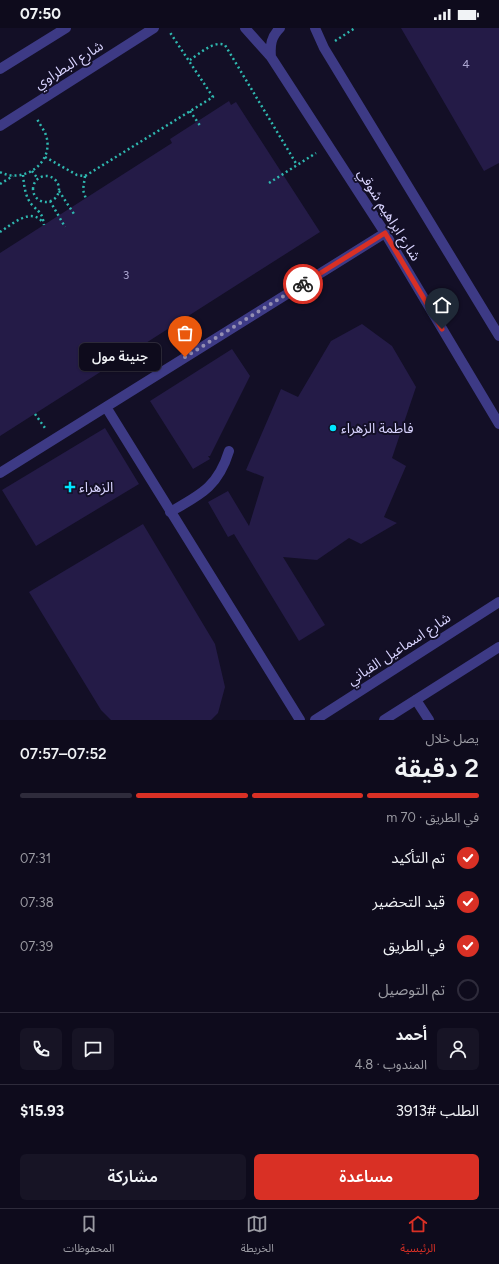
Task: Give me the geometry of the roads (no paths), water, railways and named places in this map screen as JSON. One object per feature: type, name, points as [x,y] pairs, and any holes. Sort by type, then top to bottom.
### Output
[{"type":"street","points":[[0,69],[66,28]]},
{"type":"street","name":"شارع البطراوي","points":[[0,126],[154,28]]},
{"type":"street","name":"شارع ابراهيم شوقي","points":[[245,28],[271,57],[385,233],[499,424]]},
{"type":"street","points":[[271,57],[270,45],[274,34],[280,28]]},
{"type":"street","points":[[314,29],[324,48],[499,336]]},
{"type":"street","points":[[0,474],[385,233]]},
{"type":"street","points":[[106,407],[300,720]]},
{"type":"street","points":[[170,512],[209,488],[225,465],[229,451]]},
{"type":"street","name":"شارع اسماعيل القباني","points":[[315,720],[499,602]]},
{"type":"street","points":[[384,720],[499,647]]},
{"type":"street","points":[[416,700],[428,720]]},
{"type":"place","name":"جنينة مول","points":[[185,357]]},
{"type":"place","name":"فاطمة الزهراء","points":[[333,428]]},
{"type":"place","name":"الزهراء","points":[[70,487]]}]
